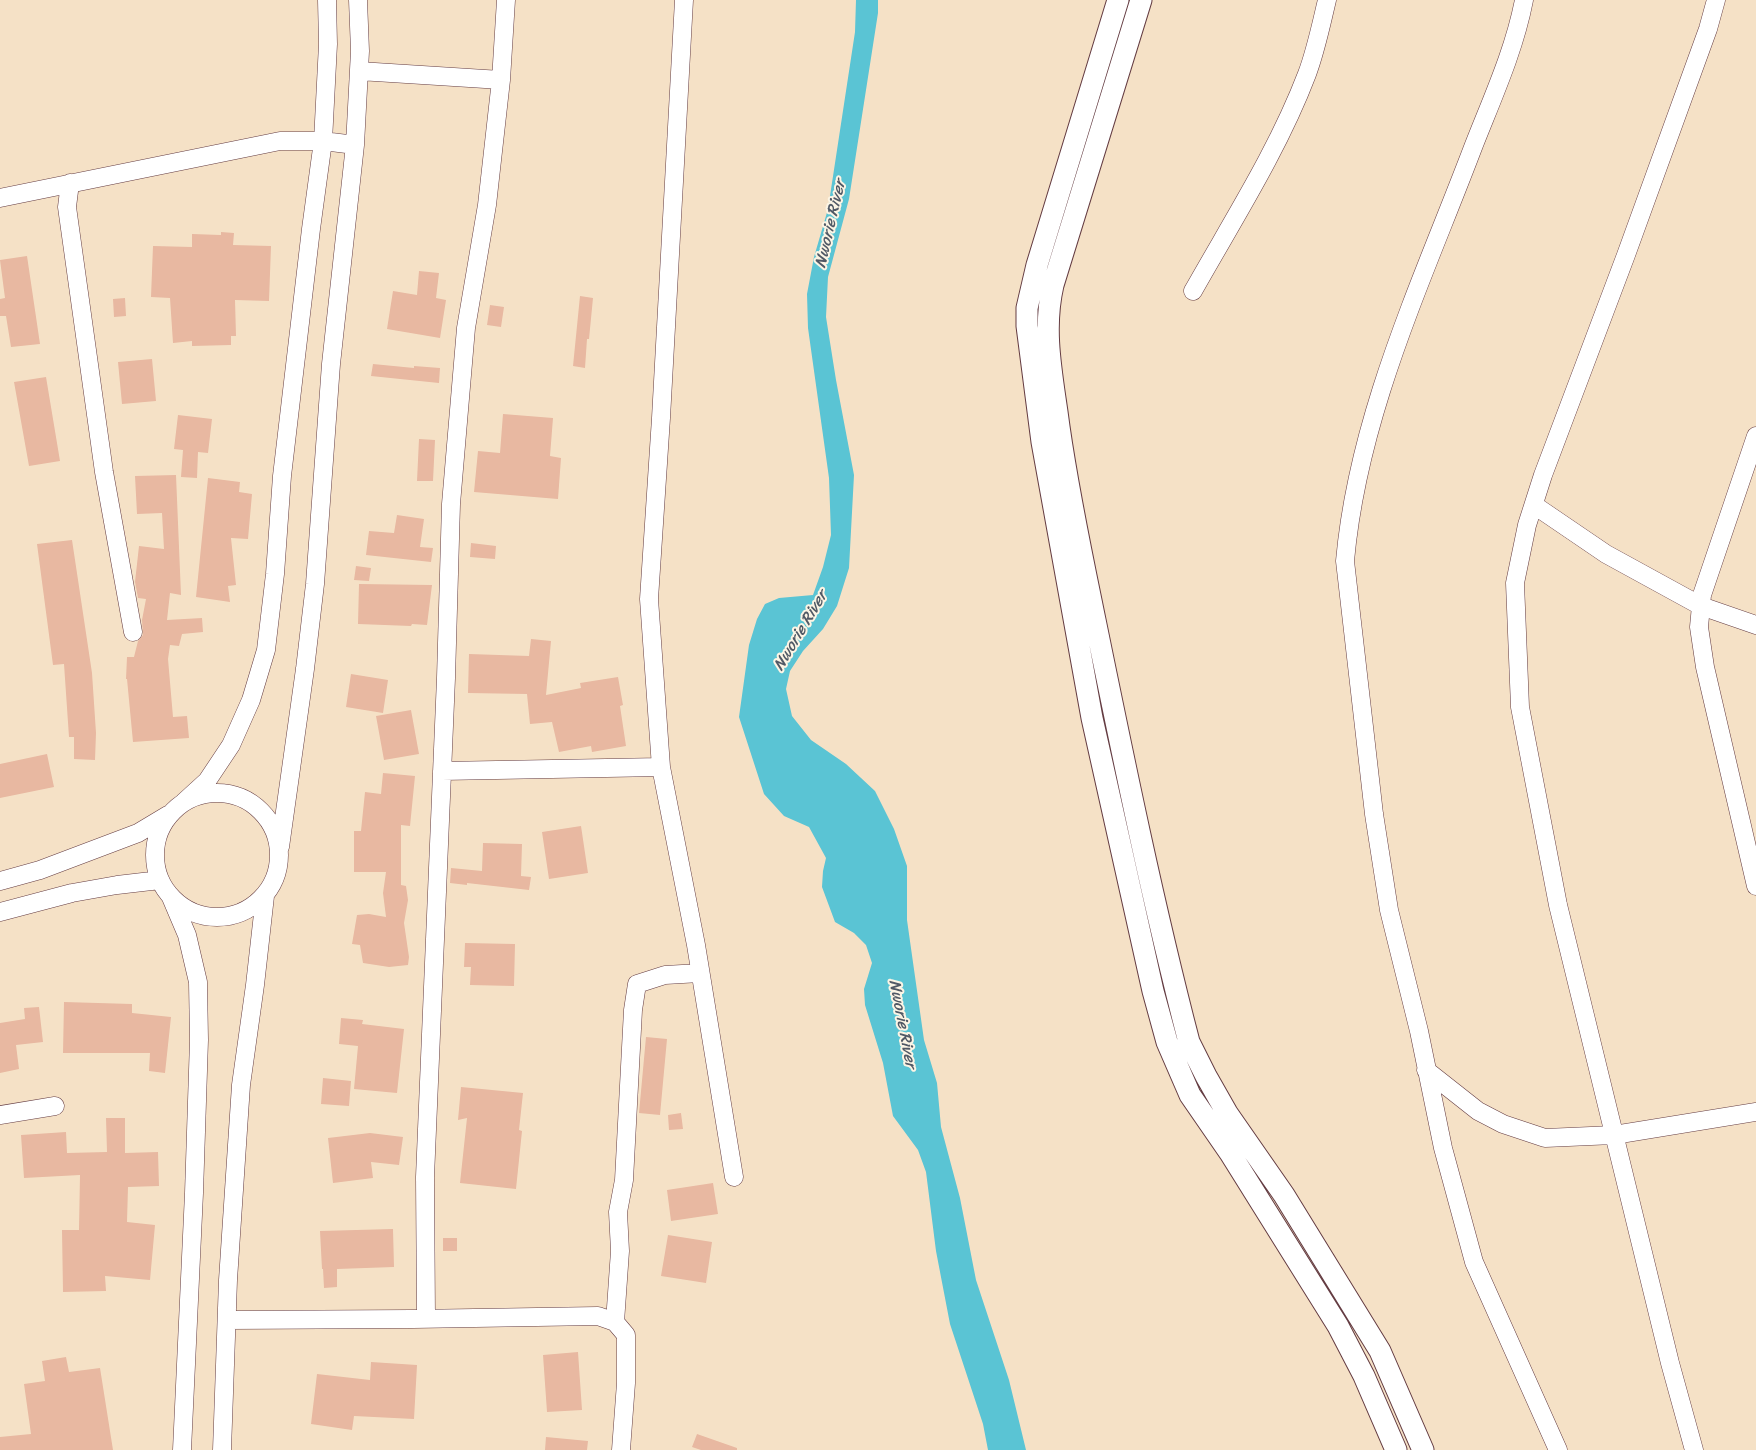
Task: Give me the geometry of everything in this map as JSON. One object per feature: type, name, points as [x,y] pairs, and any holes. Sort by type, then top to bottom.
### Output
[{"type":"main road","points":[[1118,0],[1037,265],[1027,308],[1027,326],[1042,442],[1092,718],[1153,991],[1168,1042],[1190,1095],[1235,1161],[1338,1326],[1364,1376],[1396,1450]]},
{"type":"main road","points":[[1141,0],[1049,304],[1050,363],[1062,454],[1073,511],[1133,806],[1189,1042],[1227,1113],[1284,1195],[1380,1351],[1423,1450]]},
{"type":"street","points":[[0,881],[40,870],[138,834],[170,814],[207,781],[230,745],[251,700],[266,650],[275,574],[282,476],[323,141],[328,44],[327,0]]},
{"type":"street","points":[[170,895],[183,907],[199,915],[217,917],[235,915],[251,908],[265,896],[274,881],[279,864],[315,584],[331,364],[356,145],[359,71],[358,0]]},
{"type":"street","points":[[426,1319],[425,1177],[452,494],[466,328],[487,205],[501,80],[506,0]]},
{"type":"street","points":[[684,0],[649,599],[661,767],[700,973],[734,1177]]},
{"type":"street","points":[[1193,291],[1283,127],[1307,73],[1327,0]]},
{"type":"street","points":[[1524,0],[1514,42],[1381,386],[1353,495],[1345,561],[1374,814],[1389,910],[1419,1031],[1443,1148],[1474,1262],[1558,1450]]},
{"type":"street","points":[[1694,1450],[1670,1363],[1558,905],[1520,707],[1515,583],[1527,524],[1543,475],[1632,237],[1708,28],[1716,0]]},
{"type":"street","points":[[359,71],[501,80]]},
{"type":"street","points":[[0,198],[280,141],[323,141],[356,145]]},
{"type":"street","points":[[70,183],[67,207],[104,472],[133,632]]},
{"type":"street","points":[[1756,436],[1702,595],[1699,627],[1705,668],[1756,886]]},
{"type":"street","points":[[1534,504],[1606,554],[1701,606],[1756,625]]},
{"type":"street","points":[[442,771],[661,767]]},
{"type":"street","points":[[184,802],[200,795],[218,793],[236,795],[252,803],[265,815],[275,830],[280,847]]},
{"type":"street","points":[[170,814],[160,829],[155,846],[155,863],[160,880],[170,895],[187,935],[198,982],[199,1040],[194,1193],[182,1450]]},
{"type":"street","points":[[0,912],[72,893],[160,880]]},
{"type":"street","points":[[222,1450],[227,1320],[241,1085],[265,896]]},
{"type":"street","points":[[615,1322],[620,1251],[618,1212],[624,1180],[633,1010],[637,984],[665,975],[700,973]]},
{"type":"street","points":[[1426,1070],[1478,1111],[1503,1124],[1545,1138],[1614,1135],[1756,1112]]},
{"type":"street","points":[[0,1115],[55,1106]]},
{"type":"street","points":[[227,1320],[598,1316],[615,1322],[626,1335],[626,1383],[621,1450]]},
{"type":"water","name":"Nworie River","points":[[856,0],[878,0],[878,13],[849,199],[828,277],[826,317],[854,475],[849,568],[837,606],[823,629],[803,651],[790,671],[786,689],[792,716],[811,740],[846,764],[875,791],[894,829],[907,866],[907,920],[924,1040],[937,1083],[941,1127],[960,1198],[976,1280],[1009,1380],[1026,1450],[988,1450],[983,1424],[950,1324],[936,1251],[926,1172],[918,1150],[893,1116],[883,1063],[865,1005],[864,989],[872,963],[866,945],[854,933],[835,922],[822,887],[826,858],[809,827],[784,816],[764,794],[739,717],[749,645],[757,619],[765,604],[779,598],[813,595],[823,567],[831,535],[829,478],[808,328],[807,294],[814,257],[828,209],[855,32]]},
{"type":"building","points":[[221,232],[234,233],[233,245],[271,246],[269,301],[235,300],[236,336],[231,336],[231,345],[192,346],[192,341],[173,343],[170,298],[151,297],[153,246],[192,247],[192,234],[221,235]]},
{"type":"building","points":[[27,256],[40,344],[11,347],[6,316],[0,316],[0,299],[5,298],[0,260]]},
{"type":"building","points":[[419,271],[439,273],[436,298],[446,300],[440,338],[387,329],[393,291],[417,295]]},
{"type":"building","points":[[580,296],[593,298],[585,368],[573,366]]},
{"type":"building","points":[[125,298],[126,316],[114,317],[113,299]]},
{"type":"building","points":[[490,305],[504,307],[501,327],[487,325]]},
{"type":"building","points":[[152,359],[156,401],[122,404],[118,362]]},
{"type":"building","points":[[373,364],[414,368],[414,366],[440,368],[439,383],[371,376]]},
{"type":"building","points":[[46,377],[60,461],[29,466],[14,382]]},
{"type":"building","points":[[503,414],[553,418],[550,456],[561,458],[558,499],[474,492],[478,451],[500,453]]},
{"type":"building","points":[[178,415],[212,419],[208,453],[198,452],[197,478],[181,477],[183,450],[174,449]]},
{"type":"building","points":[[419,439],[435,440],[433,481],[417,481]]},
{"type":"building","points":[[176,475],[181,595],[170,593],[167,620],[202,618],[203,632],[182,634],[179,646],[170,645],[168,659],[173,717],[187,716],[189,738],[133,742],[126,679],[127,657],[134,657],[138,641],[143,635],[142,620],[146,599],[138,598],[135,582],[139,546],[164,549],[162,513],[137,514],[135,476]]},
{"type":"building","points":[[208,478],[240,482],[239,492],[252,494],[248,539],[231,538],[236,585],[228,586],[230,602],[196,597]]},
{"type":"building","points":[[397,515],[424,519],[420,547],[433,548],[431,562],[366,555],[369,531],[394,533]]},
{"type":"building","points":[[72,540],[92,673],[96,733],[95,760],[74,759],[74,737],[69,737],[64,664],[53,665],[37,544]]},
{"type":"building","points":[[471,543],[496,546],[495,559],[470,557]]},
{"type":"building","points":[[356,566],[371,568],[369,581],[354,580]]},
{"type":"building","points":[[359,584],[432,585],[427,625],[358,624]]},
{"type":"building","points":[[531,639],[551,641],[546,695],[581,688],[580,683],[618,677],[623,705],[620,706],[626,746],[592,752],[591,746],[559,752],[552,722],[530,724],[527,694],[468,693],[469,654],[529,656]]},
{"type":"building","points":[[351,674],[388,680],[383,713],[346,707]]},
{"type":"building","points":[[411,710],[419,754],[384,760],[376,716]]},
{"type":"building","points":[[47,754],[54,787],[0,798],[0,764]]},
{"type":"building","points":[[383,773],[415,776],[410,826],[401,825],[401,885],[406,886],[408,900],[404,923],[409,957],[408,965],[389,967],[363,963],[360,945],[352,944],[357,915],[369,914],[386,917],[383,893],[386,872],[354,872],[354,831],[361,831],[365,792],[381,794]]},
{"type":"building","points":[[581,826],[588,873],[549,879],[542,832]]},
{"type":"building","points":[[483,843],[522,844],[521,876],[531,877],[529,890],[467,883],[467,885],[450,883],[451,868],[482,871]]},
{"type":"building","points":[[465,943],[515,944],[514,986],[470,985],[471,967],[464,967]]},
{"type":"building","points":[[64,1002],[132,1004],[132,1013],[171,1017],[165,1073],[149,1071],[150,1053],[63,1053]]},
{"type":"building","points":[[39,1007],[43,1042],[16,1045],[19,1069],[0,1073],[0,1023],[25,1019],[24,1008]]},
{"type":"building","points":[[341,1018],[363,1020],[362,1024],[404,1029],[397,1093],[354,1089],[358,1046],[339,1044]]},
{"type":"building","points":[[646,1037],[667,1039],[660,1115],[639,1113]]},
{"type":"building","points":[[323,1078],[351,1081],[349,1106],[321,1104]]},
{"type":"building","points":[[461,1087],[523,1093],[519,1130],[522,1131],[516,1189],[460,1183],[467,1118],[458,1120]]},
{"type":"building","points":[[681,1113],[683,1129],[669,1130],[668,1115]]},
{"type":"building","points":[[106,1118],[125,1118],[125,1153],[158,1152],[159,1186],[128,1187],[127,1222],[155,1225],[150,1280],[105,1276],[106,1291],[63,1292],[62,1230],[79,1230],[80,1175],[24,1178],[21,1135],[66,1132],[67,1153],[107,1152]]},
{"type":"building","points":[[370,1133],[403,1137],[399,1165],[371,1162],[373,1178],[333,1183],[328,1138]]},
{"type":"building","points":[[713,1183],[718,1214],[671,1221],[667,1190]]},
{"type":"building","points":[[393,1229],[394,1267],[337,1269],[337,1287],[324,1288],[320,1231]]},
{"type":"building","points":[[668,1235],[712,1242],[706,1283],[661,1276]]},
{"type":"building","points":[[443,1238],[457,1238],[457,1251],[443,1251]]},
{"type":"building","points":[[578,1352],[582,1410],[547,1412],[543,1355]]},
{"type":"building","points":[[66,1357],[69,1372],[100,1368],[113,1450],[0,1450],[0,1437],[31,1434],[24,1384],[45,1381],[42,1361]]},
{"type":"building","points":[[371,1362],[417,1365],[414,1419],[354,1416],[352,1430],[311,1424],[317,1374],[370,1380]]},
{"type":"building","points":[[697,1434],[737,1448],[737,1450],[701,1450],[692,1447]]},
{"type":"building","points":[[546,1437],[588,1441],[587,1450],[545,1450]]}]
